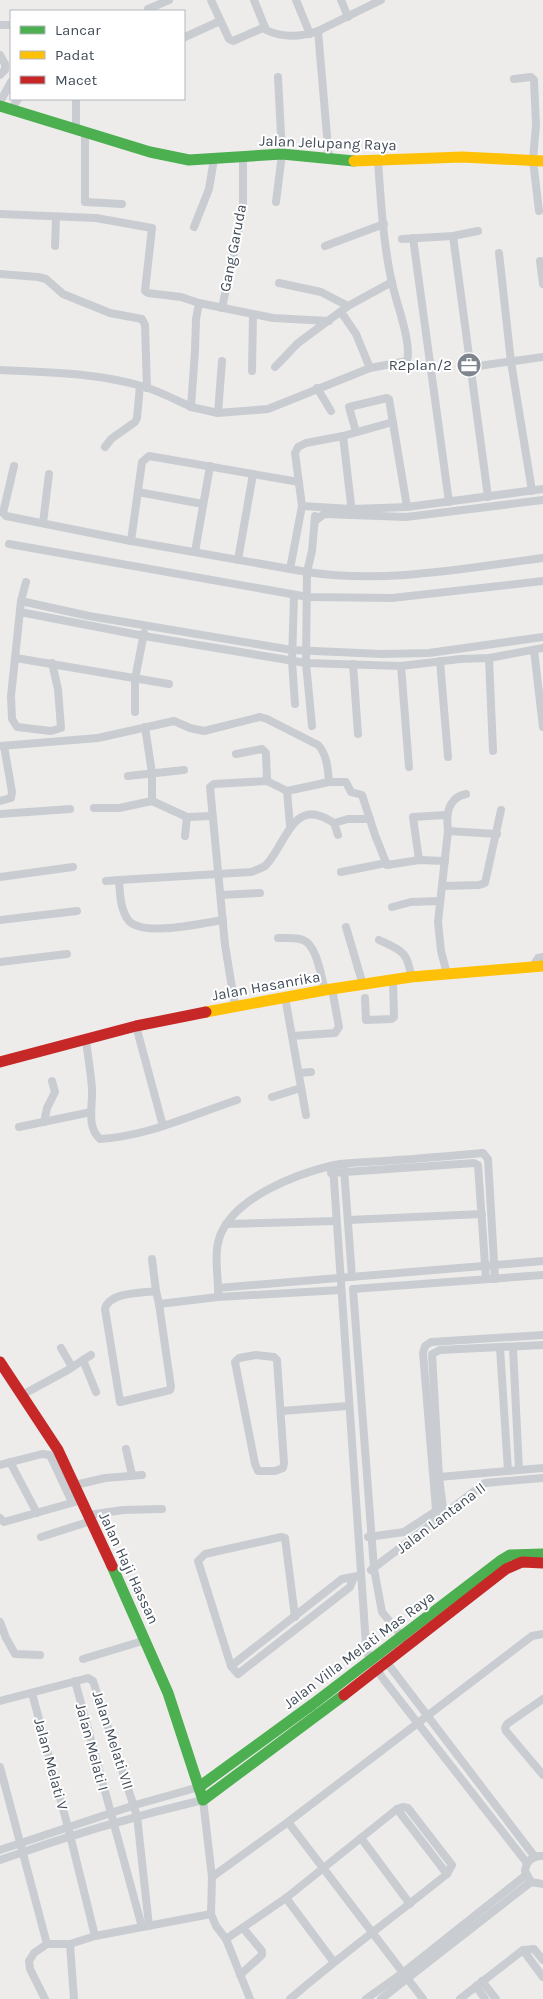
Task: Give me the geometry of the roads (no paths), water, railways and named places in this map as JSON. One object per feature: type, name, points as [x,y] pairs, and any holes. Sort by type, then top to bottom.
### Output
[{"type":"street","points":[[148,9],[169,0]]},
{"type":"street","points":[[211,0],[227,36],[233,41],[265,26]]},
{"type":"street","points":[[254,0],[266,30],[283,35],[296,36],[314,32],[381,0]]},
{"type":"street","points":[[296,0],[314,32],[329,159]]},
{"type":"street","points":[[341,0],[348,17]]},
{"type":"street","points":[[185,37],[220,21]]},
{"type":"street","points":[[0,55],[5,64],[5,70],[0,75]]},
{"type":"street","points":[[276,202],[282,154],[278,77]]},
{"type":"street","points":[[514,79],[531,77],[534,80],[539,211]]},
{"type":"street","points":[[0,102],[10,84]]},
{"type":"street","points":[[12,110],[17,100]]},
{"type":"street","points":[[76,100],[80,130],[84,202],[122,204]]},
{"type":"street","name":"Jalan Jelupang Raya","points":[[0,106],[160,154],[189,160],[282,154],[329,159],[378,161],[462,157],[538,160]]},
{"type":"street","name":"Gang Garuda","points":[[222,308],[243,210],[243,157]]},
{"type":"street","points":[[194,227],[209,189],[214,159]]},
{"type":"street","points":[[0,370],[83,375],[144,387],[191,408],[218,413],[268,409],[370,368],[404,362],[408,358],[406,341],[392,282],[378,161]]},
{"type":"street","points":[[0,214],[30,214],[56,218],[96,218],[152,228],[144,287],[148,293],[181,297],[222,308],[289,320],[329,321]]},
{"type":"street","points":[[55,246],[56,218]]},
{"type":"street","points":[[325,246],[384,224]]},
{"type":"street","points":[[402,239],[453,236],[478,231]]},
{"type":"street","points":[[453,236],[488,498]]},
{"type":"street","points":[[413,238],[449,502]]},
{"type":"street","points":[[499,254],[512,362],[532,491]]},
{"type":"street","points":[[540,261],[543,284]]},
{"type":"street","points":[[0,274],[38,276],[46,279],[63,294],[110,313],[142,319],[145,325],[144,387],[135,422],[111,439],[105,447]]},
{"type":"street","points":[[275,367],[298,343],[348,306],[392,282]]},
{"type":"street","points":[[279,283],[321,292],[348,306]]},
{"type":"street","points":[[191,408],[196,319],[199,303]]},
{"type":"street","points":[[341,312],[356,334],[370,368]]},
{"type":"street","points":[[252,371],[253,314]]},
{"type":"street","points":[[471,367],[543,357]]},
{"type":"street","points":[[218,413],[222,361]]},
{"type":"street","points":[[317,388],[331,411]]},
{"type":"street","points":[[356,432],[349,408],[388,398],[407,507]]},
{"type":"street","points":[[290,569],[302,506],[296,453],[298,447],[306,443],[343,436],[393,422]]},
{"type":"street","points":[[343,436],[352,512]]},
{"type":"street","points":[[131,541],[142,462],[149,456],[299,482]]},
{"type":"street","points":[[14,466],[3,513],[6,516],[131,541],[290,569],[308,576],[390,576],[439,572],[543,558]]},
{"type":"street","points":[[196,552],[210,466]]},
{"type":"street","points":[[43,523],[49,474]]},
{"type":"street","points":[[238,560],[254,474]]},
{"type":"street","points":[[352,512],[488,498],[543,489]]},
{"type":"street","points":[[138,492],[203,504]]},
{"type":"street","points":[[473,499],[474,508]]},
{"type":"street","points":[[302,506],[330,511],[406,517],[543,500]]},
{"type":"street","points":[[312,726],[306,663],[308,576],[315,507]]},
{"type":"street","points":[[315,521],[322,514],[330,511]]},
{"type":"street","points":[[9,544],[294,595],[308,593],[392,598],[442,594],[543,580]]},
{"type":"street","points":[[26,582],[21,601],[11,696],[12,719],[17,727],[51,731],[58,731],[62,728],[58,689],[52,663]]},
{"type":"street","points":[[294,595],[292,650],[294,704]]},
{"type":"street","points":[[21,601],[89,616],[292,650],[382,654],[430,653],[543,637]]},
{"type":"street","points":[[20,612],[144,636],[306,663],[401,666],[460,659],[489,658],[543,648]]},
{"type":"street","points":[[135,712],[135,679],[144,636],[144,624]]},
{"type":"street","points":[[459,649],[460,659]]},
{"type":"street","points":[[534,650],[543,727]]},
{"type":"street","points":[[16,658],[169,684]]},
{"type":"street","points":[[489,658],[493,751]]},
{"type":"street","points":[[440,661],[448,757]]},
{"type":"street","points":[[354,664],[358,734]]},
{"type":"street","points":[[401,666],[409,767]]},
{"type":"street","points":[[0,801],[10,798],[12,792],[2,746],[84,740],[174,721],[190,728],[204,731],[252,718],[267,719],[321,747],[328,769],[329,782]]},
{"type":"street","points":[[145,726],[152,773],[152,801]]},
{"type":"street","points":[[236,754],[262,750],[266,753],[267,782]]},
{"type":"street","points":[[128,776],[184,770]]},
{"type":"street","points":[[234,1006],[212,816],[211,785],[249,781],[267,782],[287,791],[329,782],[346,782],[351,792],[362,795],[387,866],[419,860],[445,861]]},
{"type":"street","points":[[287,791],[290,826]]},
{"type":"street","points":[[447,974],[441,951],[438,922],[448,831],[446,815],[452,801],[466,794]]},
{"type":"street","points":[[94,808],[119,808],[152,801],[187,817],[212,816]]},
{"type":"street","points":[[0,814],[70,809]]},
{"type":"street","points":[[442,886],[479,885],[484,883],[497,834],[501,810]]},
{"type":"street","points":[[106,881],[251,872],[260,869],[266,864],[280,846],[290,826],[302,816],[310,814],[320,815],[334,823],[338,835]]},
{"type":"street","points":[[419,860],[413,817],[446,815]]},
{"type":"street","points":[[185,836],[187,817]]},
{"type":"street","points":[[334,823],[348,818],[370,819]]},
{"type":"street","points":[[448,831],[497,834]]},
{"type":"street","points":[[341,872],[386,863]]},
{"type":"street","points":[[0,877],[73,867]]},
{"type":"street","points":[[119,880],[124,911],[129,920],[136,926],[146,929],[223,920]]},
{"type":"street","points":[[221,895],[260,893]]},
{"type":"street","points":[[392,907],[411,902],[440,901]]},
{"type":"street","points":[[0,920],[77,911]]},
{"type":"street","points":[[346,926],[363,985]]},
{"type":"street","points":[[278,938],[303,940],[315,953],[339,1027],[335,1033],[292,1036]]},
{"type":"street","points":[[378,940],[395,947],[405,955],[409,962],[411,977]]},
{"type":"street","points":[[0,962],[67,954]]},
{"type":"street","points":[[538,966],[538,958],[543,957]]},
{"type":"street","name":"Jalan Hasanrika","points":[[0,1062],[86,1041],[136,1026],[328,989],[411,977],[538,966]]},
{"type":"street","points":[[365,998],[366,1020],[392,1019],[394,1017],[393,981]]},
{"type":"street","points":[[284,997],[306,1115]]},
{"type":"street","points":[[136,1026],[163,1126]]},
{"type":"street","points":[[86,1041],[92,1089],[91,1112],[94,1133],[100,1139],[116,1138],[163,1126],[237,1100]]},
{"type":"street","points":[[299,1073],[311,1072]]},
{"type":"street","points":[[44,1122],[47,1108],[55,1092],[52,1081]]},
{"type":"street","points":[[272,1097],[301,1088]]},
{"type":"street","points":[[18,1127],[91,1112]]},
{"type":"street","points":[[333,1170],[343,1164],[482,1153],[486,1156]]},
{"type":"street","points":[[486,1156],[478,1165],[486,1279]]},
{"type":"street","points":[[486,1156],[495,1278]]},
{"type":"street","points":[[218,1297],[218,1248],[220,1236],[226,1224],[245,1205],[276,1186],[296,1177],[322,1170],[344,1173],[474,1163],[478,1165]]},
{"type":"street","points":[[343,1164],[352,1277]]},
{"type":"street","points":[[333,1170],[358,1536],[358,1576],[366,1645],[428,1716],[539,1856],[527,1863]]},
{"type":"street","points":[[348,1220],[482,1214]]},
{"type":"street","points":[[226,1224],[336,1221]]},
{"type":"street","points":[[152,1259],[170,1390],[120,1402],[110,1344],[106,1304],[112,1299],[156,1291]]},
{"type":"street","points":[[218,1288],[543,1261]]},
{"type":"street","points":[[405,1641],[382,1612],[374,1569],[353,1288],[543,1275]]},
{"type":"street","points":[[159,1304],[218,1297],[340,1290]]},
{"type":"street","points":[[441,1518],[423,1353],[425,1346],[431,1342],[543,1335]]},
{"type":"street","points":[[344,1345],[357,1344]]},
{"type":"street","points":[[432,1354],[440,1350],[513,1348],[543,1345]]},
{"type":"street","points":[[425,1346],[432,1354],[440,1477],[440,1509]]},
{"type":"street","points":[[61,1348],[72,1367]]},
{"type":"street","points":[[500,1348],[508,1471]]},
{"type":"street","points":[[513,1348],[519,1470]]},
{"type":"street","points":[[22,1395],[91,1355]]},
{"type":"street","points":[[256,1355],[276,1358],[281,1411],[284,1463],[282,1468],[275,1471],[258,1471],[255,1464],[236,1360],[256,1355]]},
{"type":"street","points":[[82,1360],[96,1392]]},
{"type":"street","name":"Jalan Haji Hassan","points":[[0,1362],[58,1450],[75,1485],[77,1501],[90,1518],[168,1692],[203,1800]]},
{"type":"street","points":[[281,1411],[348,1406]]},
{"type":"street","points":[[126,1449],[132,1475]]},
{"type":"street","points":[[0,1464],[42,1454],[50,1455],[77,1501],[4,1522],[0,1518]]},
{"type":"street","points":[[10,1462],[37,1513]]},
{"type":"street","name":"Jalan Lantana II","points":[[440,1477],[543,1468]]},
{"type":"street","points":[[75,1485],[105,1478],[142,1475]]},
{"type":"street","name":"Jalan Lantana II","points":[[231,1666],[342,1579],[358,1576],[374,1569],[486,1483],[543,1478]]},
{"type":"street","points":[[41,1537],[90,1518],[123,1510],[162,1509]]},
{"type":"street","name":"Jalan Lantana II","points":[[358,1536],[371,1537],[404,1532],[440,1509]]},
{"type":"street","points":[[294,1617],[285,1538],[281,1537],[204,1554],[200,1557],[198,1561],[231,1666],[233,1671],[238,1674],[350,1587],[358,1576]]},
{"type":"street","name":"Jalan Villa Melati Mas Raya","points":[[203,1800],[273,1742],[503,1565],[510,1555],[543,1554]]},
{"type":"street","name":"Jalan Villa Melati Mas Raya","points":[[503,1565],[522,1562],[543,1563]]},
{"type":"street","points":[[0,1622],[3,1640],[15,1654],[40,1655]]},
{"type":"street","points":[[212,1877],[288,1822],[532,1636],[543,1634]]},
{"type":"street","points":[[84,1659],[146,1640]]},
{"type":"street","points":[[379,1662],[418,1724],[527,1863],[529,1878],[537,1884],[543,1884]]},
{"type":"street","name":"Jalan Melati VII","points":[[0,1701],[88,1678],[94,1681],[135,1805]]},
{"type":"street","name":"Jalan Melati I","points":[[75,1681],[113,1823],[145,1926]]},
{"type":"street","name":"Jalan Melati V","points":[[32,1693],[95,1936]]},
{"type":"street","points":[[543,1699],[507,1724],[505,1728],[543,1775]]},
{"type":"street","name":"Jalan Villa Melati Mas Raya","points":[[199,1787],[273,1742]]},
{"type":"street","points":[[0,1767],[23,1847],[47,1944]]},
{"type":"street","points":[[0,1860],[23,1847],[135,1805],[199,1787]]},
{"type":"street","points":[[69,1831],[113,1823],[203,1800],[212,1877],[211,1914],[216,1926],[226,1939],[250,1999]]},
{"type":"street","points":[[135,1805],[145,1926]]},
{"type":"street","points":[[226,1939],[286,1898],[397,1810],[403,1807],[408,1808],[452,1865],[448,1874],[333,1962],[290,1999]]},
{"type":"street","points":[[288,1822],[424,1999]]},
{"type":"street","points":[[360,1838],[410,1904]]},
{"type":"street","points":[[0,1850],[23,1847]]},
{"type":"street","points":[[381,1999],[406,1975],[529,1878]]},
{"type":"street","points":[[286,1898],[333,1962]]},
{"type":"street","points":[[45,1999],[30,1969],[29,1961],[34,1953],[47,1944],[70,1944],[95,1936],[211,1914]]},
{"type":"street","points":[[240,1975],[262,1955],[262,1951],[243,1928]]},
{"type":"street","points":[[70,1944],[74,1999]]},
{"type":"street","points":[[460,1999],[524,1950],[534,1948],[543,1960]]},
{"type":"street","points":[[524,1950],[543,1976]]},
{"type":"street","points":[[366,1999],[406,1975]]},
{"type":"street","points":[[482,1981],[496,1999]]},
{"type":"street","points":[[476,1986],[485,1999]]},
{"type":"place","name":"R2plan/2","points":[[469,365]]}]
